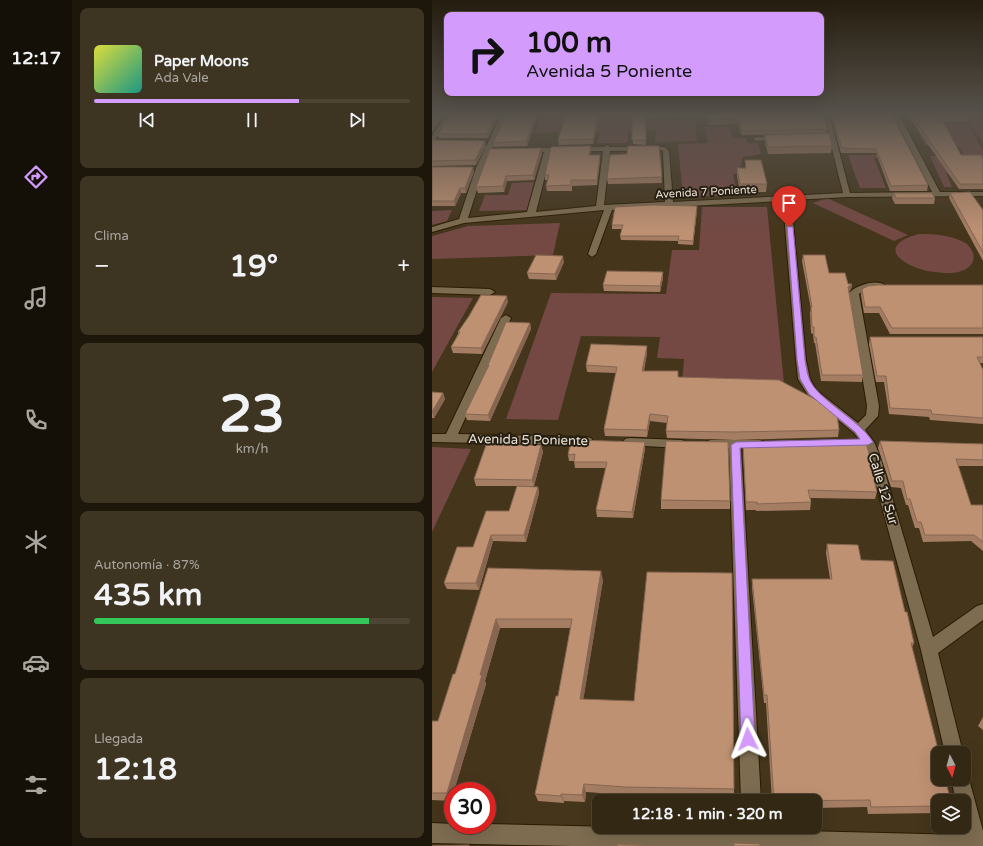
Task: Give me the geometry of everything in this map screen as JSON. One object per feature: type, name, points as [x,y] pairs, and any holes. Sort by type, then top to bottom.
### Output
[{"type":"street","points":[[463,221],[477,168],[491,152]]},
{"type":"street","points":[[531,214],[547,152]]},
{"type":"street","points":[[592,254],[604,208],[607,152]]},
{"type":"street","points":[[666,152],[669,205]]},
{"type":"street","points":[[837,152],[847,195]]},
{"type":"street","points":[[915,152],[937,194]]},
{"type":"street","name":"Avenida 7 Poniente","points":[[432,230],[463,221],[604,208],[847,195],[983,194]]},
{"type":"street","name":"Calle 12 Sur","points":[[787,198],[801,360],[804,379],[812,392],[858,430],[868,442],[874,456],[929,650],[952,746]]},
{"type":"street","points":[[858,430],[872,416],[873,406],[866,339],[854,299],[854,293],[864,287],[891,286]]},
{"type":"street","points":[[432,290],[490,292]]},
{"type":"street","points":[[450,438],[506,318]]},
{"type":"street","name":"Avenida 5 Poniente","points":[[432,438],[601,442]]},
{"type":"street","points":[[616,442],[736,445],[774,444]]},
{"type":"street","points":[[852,442],[883,442]]},
{"type":"street","points":[[736,445],[751,794]]},
{"type":"street","points":[[929,650],[983,611]]},
{"type":"street","points":[[752,834],[977,845],[962,786]]},
{"type":"street","points":[[432,833],[592,834]]},
{"type":"shaded area","points":[[679,152],[761,152],[761,154],[743,157],[739,173],[733,174],[738,195],[683,197]]},
{"type":"shaded area","points":[[962,152],[983,152],[983,159],[967,174],[946,173],[952,187],[944,187],[930,156],[964,156]]},
{"type":"shaded area","points":[[848,155],[878,155],[906,158],[874,158],[886,188],[860,188]]},
{"type":"shaded area","points":[[534,182],[527,210],[479,211],[485,195],[508,195],[512,183]]},
{"type":"shaded area","points":[[827,198],[908,235],[894,241],[813,203]]},
{"type":"shaded area","points":[[702,207],[767,207],[784,384],[682,383],[684,359],[657,358],[660,337],[581,336],[558,420],[506,419],[551,293],[666,294],[672,250],[699,250]]},
{"type":"shaded area","points":[[452,210],[447,221],[432,225],[432,211]]},
{"type":"shaded area","points":[[560,223],[553,255],[432,259],[432,236],[468,226]]},
{"type":"shaded area","points":[[919,234],[932,234],[962,241],[967,244],[974,255],[971,264],[962,271],[949,273],[939,273],[919,269],[910,265],[897,255],[895,250],[896,246],[905,239]]},
{"type":"shaded area","points":[[432,297],[473,298],[432,372]]},
{"type":"shaded area","points":[[432,447],[471,449],[432,532]]},
{"type":"building","points":[[432,152],[479,152],[475,160],[432,161]]},
{"type":"building","points":[[489,152],[540,152],[533,175],[506,176],[503,186],[476,187]]},
{"type":"building","points":[[550,152],[590,152],[589,155],[600,155],[597,180],[571,180],[571,185],[546,186],[549,175],[545,175]]},
{"type":"building","points":[[627,152],[660,152],[662,177],[607,179],[610,155],[627,154]]},
{"type":"building","points":[[877,152],[911,152],[928,185],[891,186]]},
{"type":"building","points":[[938,152],[960,152],[961,155],[981,155],[983,159],[983,184],[960,184]]},
{"type":"building","points":[[745,160],[761,160],[767,184],[740,184],[737,168],[746,168]]},
{"type":"building","points":[[432,167],[473,167],[465,188],[460,188],[454,201],[432,201]]},
{"type":"building","points":[[970,192],[983,210],[983,252],[950,193]]},
{"type":"building","points":[[894,193],[932,193],[935,198],[896,198]]},
{"type":"building","points":[[653,205],[697,206],[693,241],[678,240],[679,236],[620,236],[623,225],[612,225],[615,207]]},
{"type":"building","points":[[536,255],[563,256],[555,274],[527,273]]},
{"type":"building","points":[[803,255],[825,255],[829,273],[845,273],[848,284],[852,284],[848,287],[863,375],[822,375],[816,337],[814,337],[814,327],[812,327],[812,307]]},
{"type":"building","points":[[607,271],[663,272],[660,286],[603,285]]},
{"type":"building","points":[[983,285],[983,328],[892,328],[880,307],[865,307],[862,289],[868,286]]},
{"type":"building","points":[[481,295],[507,296],[481,348],[451,347],[460,332],[458,332]]},
{"type":"building","points":[[506,322],[530,323],[488,415],[465,414],[489,365]]},
{"type":"building","points":[[870,337],[983,337],[983,357],[977,357],[983,370],[983,418],[932,414],[931,410],[890,408],[886,376],[877,376]]},
{"type":"building","points":[[591,344],[647,346],[642,371],[678,371],[678,377],[779,380],[826,405],[837,414],[839,430],[735,432],[666,431],[668,416],[650,414],[647,430],[604,429],[617,367],[586,365]]},
{"type":"building","points":[[432,392],[443,393],[432,412]]},
{"type":"building","points":[[571,440],[645,442],[632,512],[596,510],[607,462],[574,462],[575,454],[568,455]]},
{"type":"building","points":[[865,440],[877,480],[874,480],[877,492],[808,490],[811,502],[757,504],[757,502],[746,502],[743,443]]},
{"type":"building","points":[[666,441],[728,442],[730,501],[661,500]]},
{"type":"building","points":[[880,441],[983,444],[983,460],[956,459],[971,505],[983,505],[983,542],[974,535],[925,535],[921,522],[917,522],[910,499],[907,499],[903,481],[892,481]]},
{"type":"building","points":[[486,445],[541,445],[532,480],[474,479]]},
{"type":"building","points":[[517,486],[538,487],[524,535],[491,535],[476,583],[444,583],[457,547],[473,547],[486,511],[509,511]]},
{"type":"building","points":[[827,544],[858,545],[861,560],[893,561],[905,612],[907,612],[914,643],[911,643],[937,746],[931,746],[931,786],[947,786],[949,794],[931,794],[931,806],[871,807],[870,800],[822,800],[822,794],[774,794],[767,695],[764,695],[752,579],[832,579]]},
{"type":"building","points":[[488,568],[601,571],[580,699],[634,701],[647,572],[732,573],[734,789],[625,787],[584,784],[582,795],[561,794],[561,796],[535,794],[556,696],[558,696],[572,619],[496,619],[480,675],[482,675],[450,782],[444,782],[444,793],[432,793],[432,721],[438,721],[453,674],[455,674]]},
{"type":"building","points":[[734,843],[760,844],[760,846],[734,846]]},
{"type":"building","points":[[617,844],[655,846],[617,846]]},
{"type":"building","points":[[469,845],[469,846],[432,846]]},
{"type":"route","points":[[748,739],[736,445],[868,442],[858,430],[812,392],[804,379],[789,227]]}]
